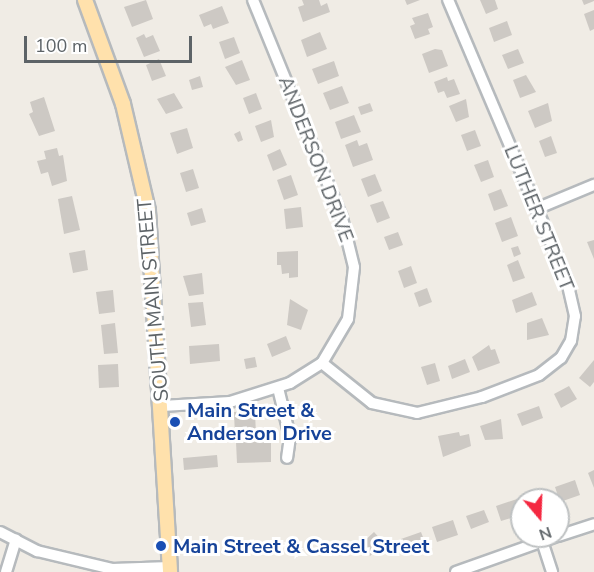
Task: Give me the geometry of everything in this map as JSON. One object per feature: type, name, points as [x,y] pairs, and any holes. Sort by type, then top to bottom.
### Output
[{"type":"main road","name":"SOUTH MAIN STREET","points":[[86,0],[123,104],[148,211],[162,406],[170,570]]},
{"type":"street","name":"ANDERSON DRIVE","points":[[253,0],[322,165],[351,247],[353,288],[348,319],[322,363]]},
{"type":"street","name":"LUTHER STREET","points":[[322,363],[372,403],[417,413],[516,385],[553,365],[571,341],[575,316],[567,280],[448,0]]},
{"type":"street","points":[[536,209],[594,185]]},
{"type":"street","points":[[162,406],[230,402],[278,387],[322,363]]},
{"type":"street","points":[[278,387],[290,437],[287,458]]},
{"type":"street","points":[[570,532],[594,524]]},
{"type":"street","points":[[0,532],[37,551],[87,567],[170,570]]},
{"type":"street","points":[[6,572],[16,540]]},
{"type":"street","points":[[456,572],[523,548]]},
{"type":"street","points":[[544,548],[552,572]]},
{"type":"building","points":[[146,0],[153,19],[132,27],[124,7]]},
{"type":"building","points":[[302,0],[319,0],[321,6],[327,3],[330,12],[303,22],[298,7],[304,5]]},
{"type":"building","points":[[405,0],[420,0],[407,5]]},
{"type":"building","points":[[480,0],[495,0],[498,9],[486,14]]},
{"type":"building","points":[[582,0],[594,0],[594,1],[584,5]]},
{"type":"building","points":[[222,6],[229,23],[213,29],[211,24],[204,27],[199,15]]},
{"type":"building","points":[[594,10],[594,29],[590,31],[584,14]]},
{"type":"building","points":[[428,13],[433,27],[428,29],[430,34],[415,39],[410,26],[415,24],[412,18]]},
{"type":"building","points":[[507,21],[512,35],[494,42],[489,28]]},
{"type":"building","points":[[320,32],[327,49],[307,57],[301,40]]},
{"type":"building","points":[[144,34],[146,38],[153,35],[160,51],[144,57],[136,38]]},
{"type":"building","points":[[234,37],[240,53],[225,59],[219,42]]},
{"type":"building","points":[[435,49],[442,50],[448,66],[429,73],[422,54]]},
{"type":"building","points":[[518,49],[524,63],[508,69],[502,55]]},
{"type":"building","points":[[159,59],[166,76],[152,81],[146,65]]},
{"type":"building","points":[[242,60],[250,80],[236,85],[225,67]]},
{"type":"building","points":[[334,61],[339,76],[318,84],[312,69]]},
{"type":"building","points":[[526,75],[536,92],[520,98],[513,80]]},
{"type":"building","points":[[200,76],[203,87],[192,90],[189,80]]},
{"type":"building","points":[[447,77],[448,81],[454,79],[460,94],[447,98],[444,91],[438,93],[434,82]]},
{"type":"building","points":[[342,86],[349,103],[330,110],[323,93]]},
{"type":"building","points":[[174,93],[183,108],[166,114],[157,99]]},
{"type":"building","points":[[256,93],[262,109],[249,114],[243,98]]},
{"type":"building","points":[[44,97],[55,131],[39,136],[29,114],[33,112],[30,102]]},
{"type":"building","points":[[466,99],[469,117],[456,122],[449,106]]},
{"type":"building","points":[[370,103],[373,111],[361,115],[358,107]]},
{"type":"building","points":[[548,103],[552,121],[535,128],[528,111]]},
{"type":"building","points":[[354,115],[361,132],[341,139],[335,122]]},
{"type":"building","points":[[271,120],[274,137],[261,142],[255,126]]},
{"type":"building","points":[[187,128],[193,148],[177,154],[170,133]]},
{"type":"building","points":[[475,130],[481,146],[467,151],[461,135]]},
{"type":"building","points":[[240,131],[243,140],[238,142],[234,134]]},
{"type":"building","points":[[551,136],[557,153],[545,157],[539,141]]},
{"type":"building","points":[[357,140],[359,146],[367,143],[373,160],[353,167],[345,145]]},
{"type":"building","points":[[57,148],[59,156],[63,155],[67,181],[52,186],[48,172],[41,174],[37,161],[46,159],[44,151]]},
{"type":"building","points":[[280,149],[287,165],[273,171],[267,155]]},
{"type":"building","points":[[488,160],[494,177],[481,182],[474,165]]},
{"type":"building","points":[[193,169],[199,188],[186,192],[180,173]]},
{"type":"building","points":[[375,174],[382,191],[368,197],[361,179]]},
{"type":"building","points":[[291,175],[298,195],[284,200],[277,180]]},
{"type":"building","points":[[501,189],[508,206],[494,211],[488,194]]},
{"type":"building","points":[[72,196],[80,230],[64,234],[58,199]]},
{"type":"building","points":[[383,201],[390,218],[377,223],[370,205]]},
{"type":"building","points":[[301,207],[303,227],[286,229],[284,209]]},
{"type":"building","points":[[202,208],[206,222],[191,226],[187,213]]},
{"type":"building","points":[[511,217],[518,236],[502,242],[495,223]]},
{"type":"building","points":[[398,232],[403,245],[389,250],[384,237]]},
{"type":"building","points":[[594,240],[594,259],[587,242]]},
{"type":"building","points":[[518,246],[521,254],[514,257],[511,248]]},
{"type":"building","points":[[85,250],[88,270],[73,273],[69,253]]},
{"type":"building","points":[[298,251],[298,277],[289,278],[289,273],[282,274],[281,265],[277,265],[277,252]]},
{"type":"building","points":[[518,260],[525,278],[513,282],[507,265]]},
{"type":"building","points":[[411,266],[417,283],[404,288],[398,271]]},
{"type":"building","points":[[202,273],[204,294],[189,296],[183,276]]},
{"type":"building","points":[[427,288],[432,302],[419,307],[414,293]]},
{"type":"building","points":[[113,290],[115,312],[99,314],[96,292]]},
{"type":"building","points":[[532,292],[537,305],[516,313],[512,300]]},
{"type":"building","points":[[290,299],[308,310],[301,330],[287,325]]},
{"type":"building","points":[[203,302],[206,325],[191,327],[188,303]]},
{"type":"building","points":[[542,318],[549,335],[527,340],[527,323]]},
{"type":"building","points":[[115,323],[118,353],[104,354],[101,325]]},
{"type":"building","points":[[286,336],[291,349],[272,357],[267,344]]},
{"type":"building","points":[[219,344],[220,361],[190,364],[189,346]]},
{"type":"building","points":[[489,345],[491,350],[495,349],[500,363],[478,371],[472,357]]},
{"type":"building","points":[[255,357],[257,367],[246,369],[244,359]]},
{"type":"building","points":[[465,359],[470,372],[452,379],[448,366]]},
{"type":"building","points":[[594,360],[594,382],[590,387],[579,378]]},
{"type":"building","points":[[435,363],[440,381],[427,385],[421,367]]},
{"type":"building","points":[[118,364],[119,387],[99,388],[98,365]]},
{"type":"building","points":[[569,386],[577,399],[561,408],[554,394]]},
{"type":"building","points":[[539,406],[543,418],[522,426],[517,414]]},
{"type":"building","points":[[255,411],[256,436],[235,437],[234,412]]},
{"type":"building","points":[[501,419],[503,439],[485,440],[480,426]]},
{"type":"building","points":[[459,432],[460,436],[469,434],[471,446],[443,457],[438,436]]},
{"type":"building","points":[[271,441],[271,462],[237,463],[236,442]]},
{"type":"building","points":[[217,455],[218,467],[184,470],[183,458]]},
{"type":"building","points":[[594,470],[594,488],[588,473]]},
{"type":"building","points":[[575,480],[580,495],[570,498],[570,488],[555,487]]},
{"type":"building","points":[[510,501],[510,518],[501,521],[496,506]]},
{"type":"building","points":[[484,510],[489,522],[471,529],[466,516]]},
{"type":"building","points":[[453,520],[458,535],[437,542],[432,527]]},
{"type":"building","points":[[374,532],[384,543],[370,556],[360,545]]},
{"type":"building","points":[[421,532],[426,545],[406,553],[401,539]]},
{"type":"place","name":"Main Street & Anderson Drive","points":[[175,422]]},
{"type":"place","name":"Main Street & Cassel Street","points":[[161,546]]}]
